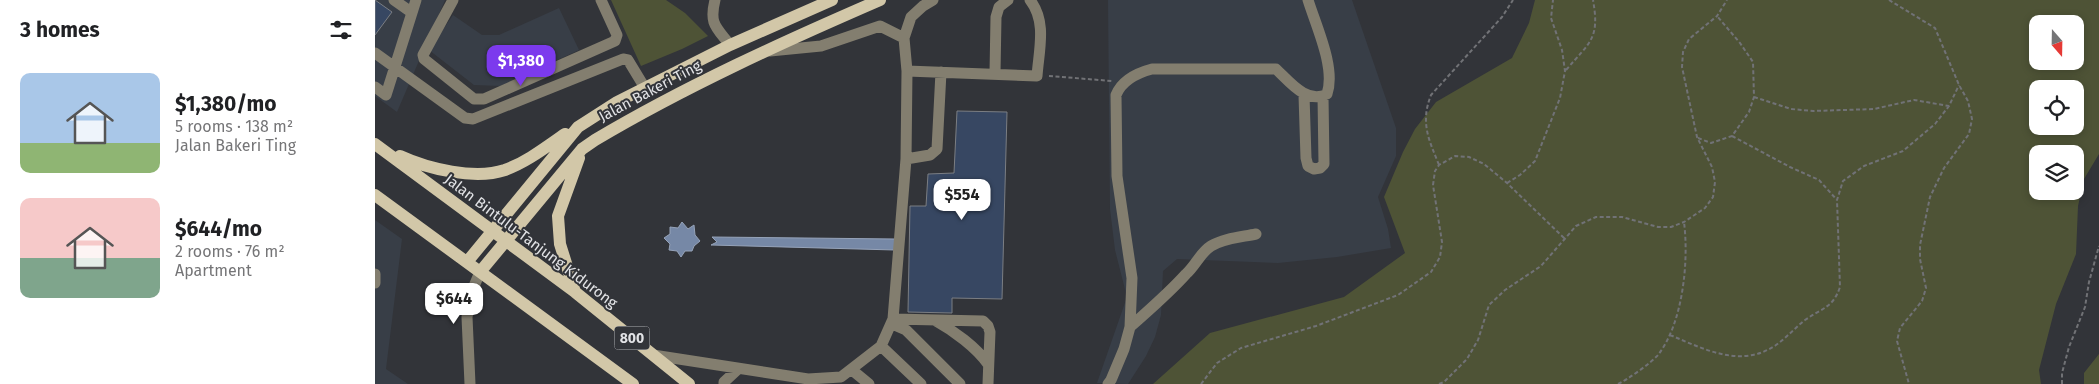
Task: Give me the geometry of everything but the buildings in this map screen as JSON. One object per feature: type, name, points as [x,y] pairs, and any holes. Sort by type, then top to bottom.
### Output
[{"type":"main road","name":"Jalan Bakeri Ting","points":[[467,262],[578,127],[617,102],[731,45],[832,0]]},
{"type":"main road","name":"Jalan Bakeri Ting","points":[[480,272],[582,149],[639,114],[762,52],[880,0]]},
{"type":"main road","points":[[379,147],[440,170],[481,173],[504,170],[524,161],[578,127]]},
{"type":"main road","name":"Jalan Bintulu-Tanjung Kidurong","points":[[379,147],[575,292],[689,384]]},
{"type":"main road","points":[[575,292],[560,244],[558,216],[582,149]]},
{"type":"main road","name":"800","points":[[375,195],[633,384]]},
{"type":"street","points":[[394,0],[411,12]]},
{"type":"street","points":[[375,87],[386,95],[416,0]]},
{"type":"street","points":[[452,2],[423,55],[424,59],[474,99],[483,99],[617,39],[617,35],[601,0]]},
{"type":"street","points":[[715,0],[711,15],[715,25],[731,45]]},
{"type":"street","points":[[653,355],[737,370],[808,379],[841,377],[881,346],[893,322],[906,159],[907,71],[904,38],[911,17],[933,0]]},
{"type":"street","points":[[995,73],[996,17],[999,7],[1008,0]]},
{"type":"street","points":[[907,71],[1037,76],[1041,28],[1040,19],[1030,0]]},
{"type":"street","points":[[1108,384],[1121,357],[1130,327],[1132,278],[1117,176],[1116,95],[1124,82],[1141,72],[1152,69],[1276,69],[1304,95],[1323,96],[1327,94],[1330,85],[1330,70],[1308,0]]},
{"type":"street","points":[[762,52],[821,46],[880,26],[904,38]]},
{"type":"street","points":[[375,53],[465,118],[473,119],[623,59],[628,60],[645,88]]},
{"type":"street","points":[[906,159],[930,154],[937,149],[941,72]]},
{"type":"street","points":[[1304,95],[1306,158],[1308,166],[1314,169],[1320,168],[1324,164],[1323,96]]},
{"type":"street","points":[[375,201],[391,207]]},
{"type":"street","points":[[1130,327],[1171,291],[1191,270],[1201,254],[1221,241],[1256,234]]},
{"type":"street","points":[[470,384],[467,317],[472,292],[480,272]]},
{"type":"street","points":[[375,274],[375,284]]},
{"type":"street","points":[[893,322],[933,320],[983,321],[988,326],[990,332],[987,384]]},
{"type":"street","points":[[933,320],[946,327],[983,357],[988,364]]},
{"type":"street","points":[[893,322],[906,330],[960,384]]},
{"type":"street","points":[[881,346],[921,384]]},
{"type":"street","points":[[724,384],[737,370]]},
{"type":"street","points":[[852,370],[869,384]]},
{"type":"path","points":[[1439,165],[1426,134],[1426,108],[1431,95],[1502,17],[1513,0]]},
{"type":"path","points":[[1507,183],[1520,175],[1535,161],[1560,98],[1565,71],[1562,50],[1551,18],[1553,0]]},
{"type":"path","points":[[1565,71],[1593,38],[1596,17],[1593,0]]},
{"type":"path","points":[[1439,384],[1444,382],[1467,358],[1478,340],[1489,305],[1505,290],[1541,266],[1576,226],[1596,217],[1622,217],[1658,227],[1671,227],[1684,222],[1705,208],[1713,197],[1715,182],[1712,167],[1697,138],[1682,67],[1683,52],[1689,39],[1717,16],[1727,0]]},
{"type":"path","points":[[1889,0],[1935,28],[1959,85],[1968,101],[1972,119],[1969,134],[1944,168],[1930,197],[1920,245],[1920,259],[1926,288],[1922,301],[1900,328],[1897,341],[1909,384]]},
{"type":"path","points":[[1697,138],[1711,143],[1732,136],[1749,112],[1755,97],[1753,62],[1717,16]]},
{"type":"path","points":[[1037,76],[1124,82]]},
{"type":"path","points":[[1670,335],[1721,356],[1733,357],[1755,354],[1775,346],[1806,320],[1829,306],[1836,299],[1840,287],[1837,200],[1843,181],[1864,166],[1903,151],[1935,124],[1949,106],[1959,85]]},
{"type":"path","points":[[1755,97],[1791,109],[1813,111],[1874,109],[1914,100],[1949,106]]},
{"type":"path","points":[[1732,136],[1819,180],[1837,200]]},
{"type":"path","points":[[1201,384],[1217,363],[1241,348],[1316,326],[1398,295],[1431,272],[1440,257],[1442,242],[1433,185],[1435,171],[1439,165],[1455,156],[1469,157],[1484,164],[1507,183],[1565,239]]},
{"type":"path","points":[[1617,384],[1657,356],[1670,335],[1680,299],[1684,273],[1686,240],[1684,222]]},
{"type":"path","points":[[2062,384],[2062,373],[2069,346],[2085,307],[2089,282],[2099,246]]},
{"type":"shaded area","points":[[375,0],[445,0],[397,112],[375,96]]},
{"type":"shaded area","points":[[1108,0],[1352,0],[1396,128],[1396,156],[1378,197],[1388,229],[1391,248],[1337,257],[1278,263],[1177,259],[1163,271],[1161,315],[1155,337],[1146,356],[1128,384],[1097,383],[1127,297],[1115,250],[1110,209]]},
{"type":"shaded area","points":[[559,8],[579,50],[501,86],[474,85],[429,50],[453,15],[482,35],[499,35]]},
{"type":"shaded area","points":[[375,220],[402,239],[386,369],[408,384],[375,384]]},
{"type":"green space","points":[[611,0],[666,0],[685,13],[708,36],[641,66]]},
{"type":"green space","points":[[1535,0],[2099,0],[2099,154],[2084,179],[2084,145],[2029,145],[2029,200],[2079,200],[2076,254],[2056,304],[2039,370],[2041,384],[1153,384],[1210,333],[1344,297],[1405,253],[1384,197],[1415,129],[1436,102],[1512,58],[1529,23]]},
{"type":"green space","points":[[2099,354],[2099,384],[2084,384],[2084,373]]},
{"type":"water","points":[[682,222],[688,229],[694,225],[695,235],[700,241],[694,246],[692,251],[685,251],[681,257],[677,251],[669,250],[670,244],[664,238],[670,234],[670,227],[678,228]]},
{"type":"water","points":[[712,237],[896,239],[895,250],[711,245],[717,242]]}]
